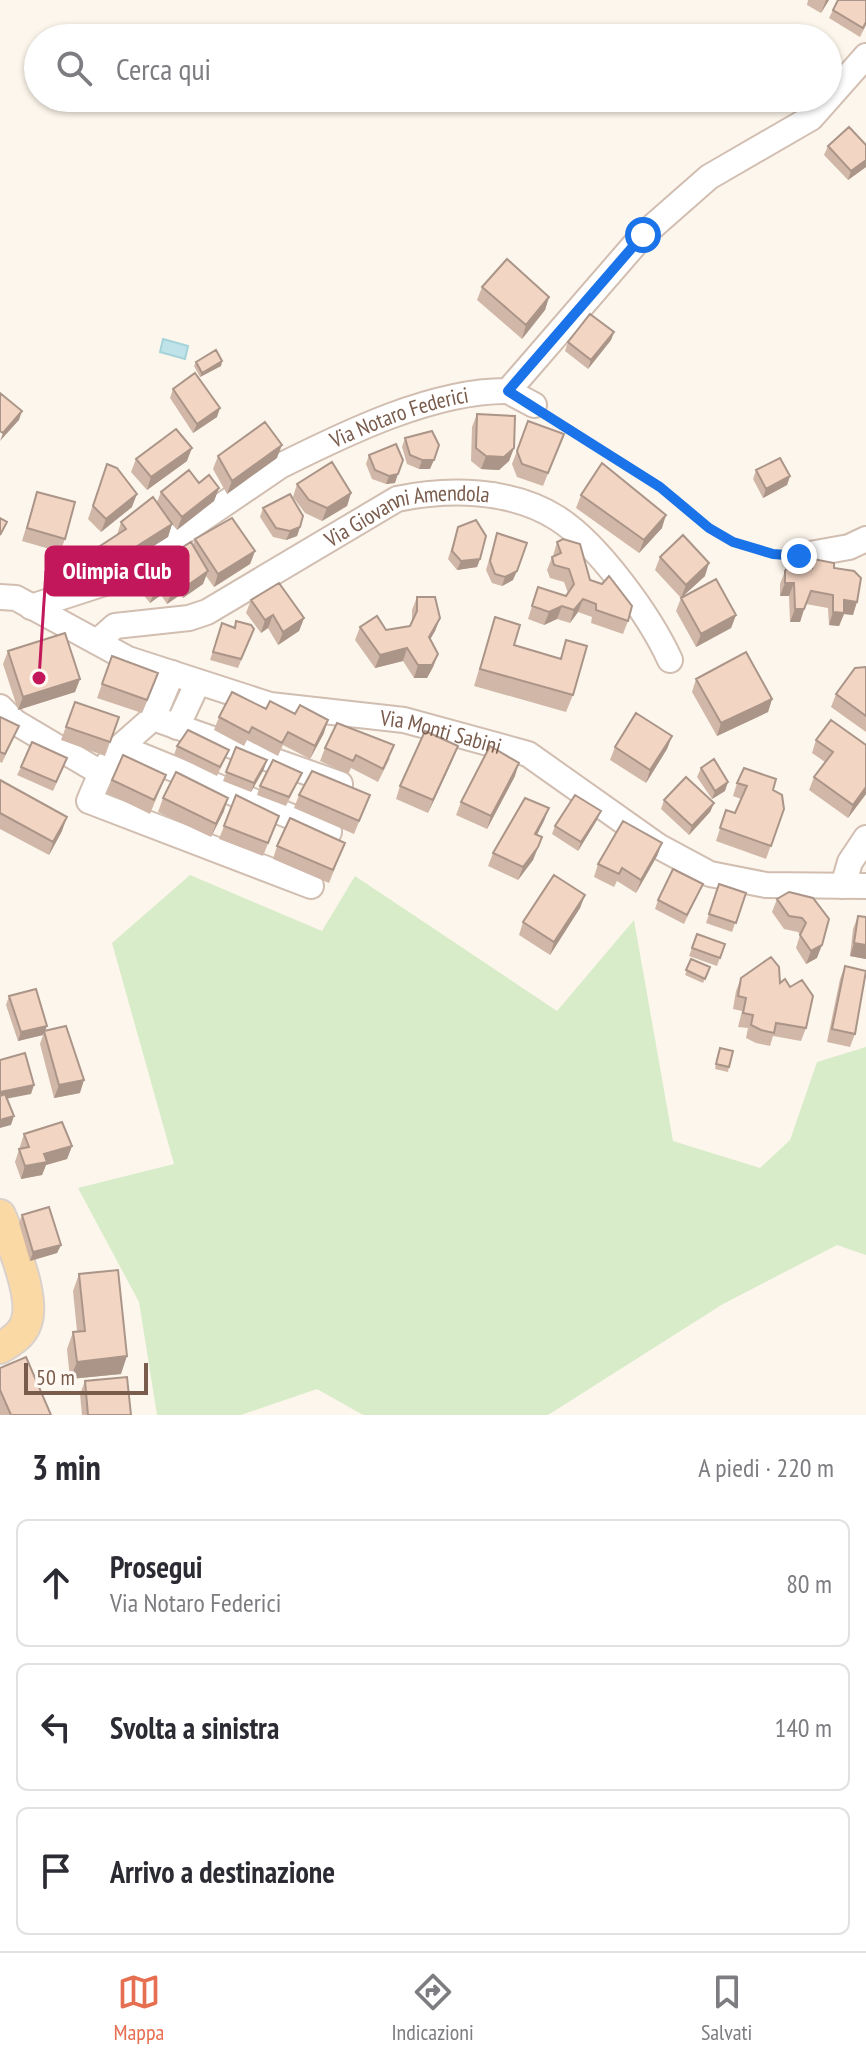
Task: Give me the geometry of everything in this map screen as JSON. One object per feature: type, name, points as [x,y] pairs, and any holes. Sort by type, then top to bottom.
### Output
[{"type":"main road","points":[[0,1215],[11,1239],[28,1314],[21,1333],[0,1348]]},
{"type":"street","points":[[842,83],[866,56]]},
{"type":"street","points":[[534,405],[508,391],[643,235],[709,177],[816,112]]},
{"type":"street","name":"Via Notaro Federici","points":[[31,607],[111,581],[280,466],[305,453],[439,400],[475,390],[508,391]]},
{"type":"street","name":"Via Giovanni Amendola","points":[[97,642],[115,626],[189,618],[207,612],[397,499],[428,492],[465,492],[503,497],[559,519],[622,584],[659,635],[670,660]]},
{"type":"street","points":[[799,556],[849,547],[866,539]]},
{"type":"street","name":"Via Monti Sabini","points":[[0,597],[16,598],[128,659],[270,705],[404,720],[528,754],[658,846],[710,874],[766,885],[855,886]]},
{"type":"street","points":[[172,673],[153,718],[120,747],[101,773],[89,801],[311,886]]},
{"type":"street","points":[[177,727],[198,682]]},
{"type":"street","points":[[0,707],[15,722],[101,773]]},
{"type":"street","points":[[153,718],[361,791]]},
{"type":"street","points":[[120,747],[329,832]]},
{"type":"street","points":[[855,886],[850,862],[866,838]]},
{"type":"path","points":[[534,405],[660,487],[709,528],[733,542],[773,554],[799,556]]},
{"type":"green space","points":[[190,875],[322,931],[355,876],[557,1011],[634,920],[673,1141],[760,1168],[790,1140],[817,1062],[866,1047],[866,1255],[837,1245],[723,1304],[548,1415],[363,1415],[317,1389],[241,1415],[157,1415],[139,1302],[78,1188],[174,1164],[112,943]]},
{"type":"water","points":[[163,339],[188,346],[185,359],[160,352]]},
{"type":"building","points":[[838,0],[866,0],[863,28],[833,10]]},
{"type":"building","points":[[849,127],[866,145],[866,160],[851,171],[828,146]]},
{"type":"building","points":[[507,259],[549,297],[526,325],[482,287]]},
{"type":"building","points":[[590,314],[614,332],[591,360],[568,342]]},
{"type":"building","points":[[216,350],[222,361],[202,373],[196,362]]},
{"type":"building","points":[[195,373],[220,408],[197,424],[173,389]]},
{"type":"building","points":[[0,393],[22,411],[3,433],[0,431]]},
{"type":"building","points":[[477,414],[515,416],[514,448],[504,457],[486,456],[476,448]]},
{"type":"building","points":[[528,421],[564,434],[548,473],[522,464],[517,451]]},
{"type":"building","points":[[265,422],[282,445],[232,481],[218,456]]},
{"type":"building","points":[[176,429],[192,448],[151,477],[136,459]]},
{"type":"building","points":[[432,431],[439,445],[434,460],[422,460],[410,455],[405,438]]},
{"type":"building","points":[[396,444],[403,460],[398,474],[389,476],[375,470],[369,455]]},
{"type":"building","points":[[780,458],[790,476],[766,489],[756,470]]},
{"type":"building","points":[[332,462],[351,493],[327,508],[309,500],[297,484]]},
{"type":"building","points":[[602,463],[666,515],[644,540],[581,495]]},
{"type":"building","points":[[107,464],[117,468],[137,494],[106,519],[93,506]]},
{"type":"building","points":[[189,470],[199,483],[209,475],[219,488],[182,517],[161,492]]},
{"type":"building","points":[[37,492],[75,502],[65,539],[27,528]]},
{"type":"building","points":[[290,494],[303,516],[300,527],[290,531],[276,528],[263,508]]},
{"type":"building","points":[[153,497],[172,524],[107,565],[94,550],[126,529],[121,522]]},
{"type":"building","points":[[0,518],[7,522],[0,535]]},
{"type":"building","points":[[232,518],[255,551],[218,574],[195,539]]},
{"type":"building","points":[[476,520],[486,536],[480,559],[461,561],[452,551],[458,527]]},
{"type":"building","points":[[497,533],[527,543],[517,571],[505,577],[495,574],[490,561]]},
{"type":"building","points":[[683,535],[709,563],[686,585],[660,557]]},
{"type":"building","points":[[563,539],[580,544],[590,580],[602,584],[609,576],[632,606],[628,621],[596,610],[596,604],[583,599],[574,610],[562,606],[549,612],[532,606],[538,587],[566,596],[574,584],[569,569],[554,565],[552,557],[561,553],[557,542]]},
{"type":"building","points":[[191,542],[208,571],[188,585],[185,582],[172,591],[166,582],[155,590],[141,573]]},
{"type":"building","points":[[813,559],[834,563],[834,568],[854,571],[861,578],[857,602],[844,600],[844,613],[833,612],[833,595],[811,591],[804,609],[795,609],[794,583],[785,583],[785,571],[790,564],[812,568]]},
{"type":"building","points":[[716,579],[736,615],[701,634],[681,598]]},
{"type":"building","points":[[279,583],[304,618],[283,632],[273,615],[265,620],[251,600]]},
{"type":"building","points":[[417,597],[435,597],[440,618],[429,637],[438,654],[432,665],[418,665],[407,648],[380,655],[360,627],[377,616],[386,630],[410,626],[417,611]]},
{"type":"building","points":[[495,617],[520,625],[514,645],[561,659],[566,640],[587,646],[573,695],[480,669]]},
{"type":"building","points":[[236,621],[251,625],[254,629],[241,659],[213,652],[222,623],[235,628]]},
{"type":"building","points":[[65,633],[80,679],[23,697],[8,651]]},
{"type":"building","points":[[746,652],[772,699],[721,723],[696,679]]},
{"type":"building","points":[[112,656],[158,673],[147,700],[102,684]]},
{"type":"building","points":[[866,667],[866,716],[836,694],[855,668]]},
{"type":"building","points":[[232,692],[266,709],[270,701],[295,714],[300,705],[328,720],[315,746],[288,732],[282,743],[252,727],[249,733],[219,717]]},
{"type":"building","points":[[75,702],[119,717],[110,742],[66,727]]},
{"type":"building","points":[[636,713],[672,736],[650,770],[615,747]]},
{"type":"building","points":[[0,717],[19,726],[5,754],[0,752]]},
{"type":"building","points":[[831,720],[866,745],[866,787],[853,805],[814,777],[833,752],[816,740]]},
{"type":"building","points":[[337,723],[394,745],[383,769],[356,755],[353,761],[325,748]]},
{"type":"building","points":[[188,730],[229,750],[220,767],[177,746]]},
{"type":"building","points":[[425,731],[458,746],[433,800],[400,786]]},
{"type":"building","points":[[32,742],[67,758],[56,782],[21,767]]},
{"type":"building","points":[[490,746],[519,763],[491,816],[461,802]]},
{"type":"building","points":[[236,747],[267,760],[254,783],[226,772]]},
{"type":"building","points":[[123,755],[166,775],[154,800],[112,780]]},
{"type":"building","points":[[714,759],[728,782],[715,791],[701,768]]},
{"type":"building","points":[[273,760],[302,773],[289,797],[260,786]]},
{"type":"building","points":[[744,768],[776,779],[773,790],[782,795],[784,809],[771,846],[720,828],[726,810],[735,813],[747,786],[737,783]]},
{"type":"building","points":[[312,771],[370,795],[359,821],[299,795]]},
{"type":"building","points":[[176,772],[228,798],[216,824],[163,798]]},
{"type":"building","points":[[686,777],[714,803],[692,826],[664,800]]},
{"type":"building","points":[[0,780],[67,817],[53,842],[0,813]]},
{"type":"building","points":[[236,795],[279,816],[268,843],[224,826]]},
{"type":"building","points":[[575,795],[601,811],[581,842],[555,826]]},
{"type":"building","points":[[525,798],[549,808],[535,834],[542,837],[538,847],[523,867],[493,853]]},
{"type":"building","points":[[290,818],[345,843],[333,870],[277,846]]},
{"type":"building","points":[[623,821],[662,843],[641,880],[622,868],[619,874],[598,864]]},
{"type":"building","points":[[673,869],[703,884],[687,915],[658,900]]},
{"type":"building","points":[[554,875],[585,895],[554,942],[523,922]]},
{"type":"building","points":[[719,884],[746,893],[736,923],[709,914]]},
{"type":"building","points":[[789,892],[813,898],[829,919],[822,945],[811,951],[800,935],[806,923],[802,918],[789,916],[777,899]]},
{"type":"building","points":[[858,916],[866,917],[866,945],[854,943]]},
{"type":"building","points":[[697,934],[725,944],[720,958],[692,948]]},
{"type":"building","points":[[771,957],[779,967],[780,983],[785,979],[790,987],[802,980],[813,996],[806,1028],[776,1023],[774,1033],[761,1030],[751,1025],[753,1015],[743,1013],[746,998],[738,996],[741,978]]},
{"type":"building","points":[[691,959],[710,967],[705,979],[686,970]]},
{"type":"building","points":[[845,966],[866,971],[855,1034],[832,1029]]},
{"type":"building","points":[[36,989],[47,1026],[21,1032],[9,996]]},
{"type":"building","points":[[66,1026],[84,1080],[59,1085],[44,1031]]},
{"type":"building","points":[[720,1048],[733,1051],[729,1067],[716,1064]]},
{"type":"building","points":[[25,1053],[34,1085],[0,1092],[0,1060]]},
{"type":"building","points":[[5,1094],[14,1116],[0,1120],[0,1096]]},
{"type":"building","points":[[62,1122],[72,1146],[44,1154],[47,1162],[25,1166],[19,1149],[29,1147],[24,1134]]},
{"type":"building","points":[[49,1207],[61,1245],[33,1252],[22,1215]]},
{"type":"building","points":[[118,1270],[127,1356],[77,1362],[73,1332],[85,1331],[79,1274]]},
{"type":"building","points":[[26,1357],[51,1415],[11,1415],[0,1390],[0,1368]]},
{"type":"building","points":[[127,1377],[131,1415],[88,1415],[85,1381]]},
{"type":"place","name":"Olimpia Club","points":[[39,678]]},
{"type":"route","points":[[643,235],[508,391],[660,487],[709,528],[733,542],[773,554],[799,556]]}]
